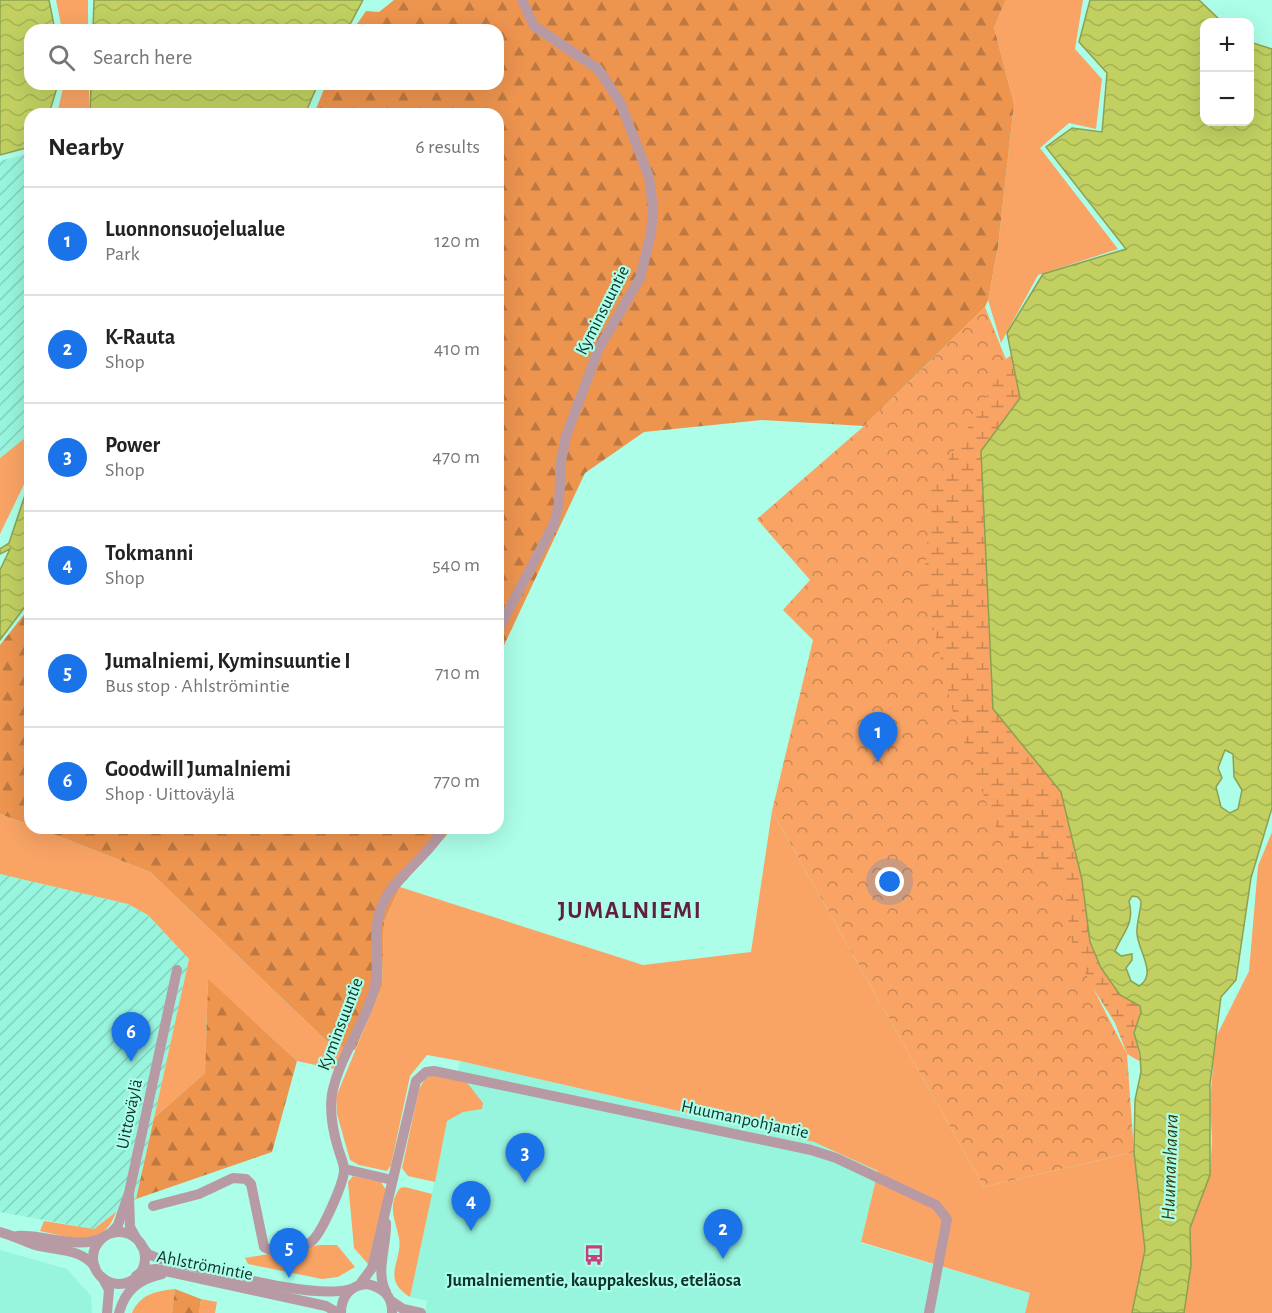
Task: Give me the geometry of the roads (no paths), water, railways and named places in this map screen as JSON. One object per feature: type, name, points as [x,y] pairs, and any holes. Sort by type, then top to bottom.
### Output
[{"type":"street","name":"Kyminsuuntie","points":[[504,619],[554,524],[559,503],[561,461],[566,436],[599,348],[640,278],[651,233],[653,208],[649,177],[620,102],[598,69],[534,26],[522,0]]},
{"type":"street","name":"Kyminsuuntie","points":[[345,1169],[331,1117],[332,1096],[337,1077],[374,992],[378,972],[376,926],[379,914],[383,901],[396,882],[419,860],[438,834]]},
{"type":"street","name":"Uittoväylä","points":[[107,1235],[118,1225],[129,1193],[177,970]]},
{"type":"street","name":"Huumanpohjantie","points":[[392,1180],[416,1081],[426,1072],[443,1072],[811,1150],[836,1158],[936,1205],[946,1219],[929,1313]]},
{"type":"street","points":[[153,1206],[199,1194],[233,1178],[246,1179],[253,1192],[264,1247],[272,1251],[307,1244],[316,1236],[342,1182],[345,1169],[392,1180],[372,1268],[344,1298],[339,1313]]},
{"type":"street","name":"Uittoväylä","points":[[129,1193],[130,1227],[139,1242]]},
{"type":"street","points":[[386,1207],[386,1244],[380,1276],[392,1313]]},
{"type":"street","points":[[0,1232],[17,1236],[33,1244],[80,1254],[113,1283],[133,1279]]},
{"type":"street","points":[[17,1236],[36,1234],[82,1243],[107,1235],[129,1233],[139,1242],[144,1262],[133,1279],[120,1292],[118,1313]]},
{"type":"street","points":[[107,1235],[94,1251],[97,1271],[109,1290],[107,1313]]},
{"type":"street","name":"Ahlströmintie","points":[[139,1242],[148,1254],[160,1259],[251,1279],[326,1294],[356,1287]]},
{"type":"street","name":"Ahlströmintie","points":[[133,1279],[149,1269],[326,1306],[339,1313]]},
{"type":"street","points":[[118,1313],[127,1293],[136,1283],[150,1276],[173,1274]]},
{"type":"street","points":[[356,1287],[372,1285],[403,1309],[421,1313]]},
{"type":"water","points":[[0,0],[49,0],[54,24],[24,24],[24,90],[56,90],[51,108],[24,108],[24,149],[0,155]]},
{"type":"water","points":[[94,0],[363,0],[350,24],[93,24]]},
{"type":"water","name":"Huumanhaara","points":[[1090,0],[1199,0],[1218,18],[1200,18],[1200,126],[1254,126],[1254,43],[1272,49],[1272,808],[1251,878],[1236,980],[1221,997],[1210,1084],[1210,1175],[1190,1228],[1191,1265],[1184,1313],[1132,1313],[1145,1250],[1134,1152],[1135,1100],[1141,1072],[1140,1054],[1134,1033],[1141,1012],[1140,1006],[1120,995],[1101,968],[1090,942],[1082,880],[1061,792],[993,709],[981,451],[1020,398],[1007,333],[1043,274],[1126,249],[1046,147],[1072,128],[1102,132],[1107,73],[1079,42]],"holes":[[[1225,750],[1233,754],[1234,777],[1242,790],[1238,809],[1230,813],[1221,807],[1216,787],[1222,778],[1218,768]],[[1132,896],[1138,897],[1141,901],[1137,934],[1147,969],[1147,975],[1139,986],[1131,981],[1126,968],[1132,960],[1132,954],[1121,956],[1115,951],[1129,922],[1129,901]]]},
{"type":"water","points":[[91,90],[315,90],[308,108],[90,108]]},
{"type":"water","points":[[24,498],[24,608],[0,640],[0,570],[10,549],[0,554],[0,549],[9,543]]},
{"type":"place","name":"Luonnonsuojelualue","points":[[878,762]]},
{"type":"place","name":"Goodwill Jumalniemi","points":[[131,1062]]},
{"type":"place","name":"Power","points":[[525,1183]]},
{"type":"place","name":"Tokmanni","points":[[471,1231]]},
{"type":"place","name":"Jumalniementie, kauppakeskus, eteläosa","points":[[594,1255]]},
{"type":"place","name":"K-Rauta","points":[[723,1259]]},
{"type":"place","name":"Jumalniemi, Kyminsuuntie I","points":[[289,1278]]},
{"type":"district","name":"JUMALNIEMI","points":[[630,910]]}]
